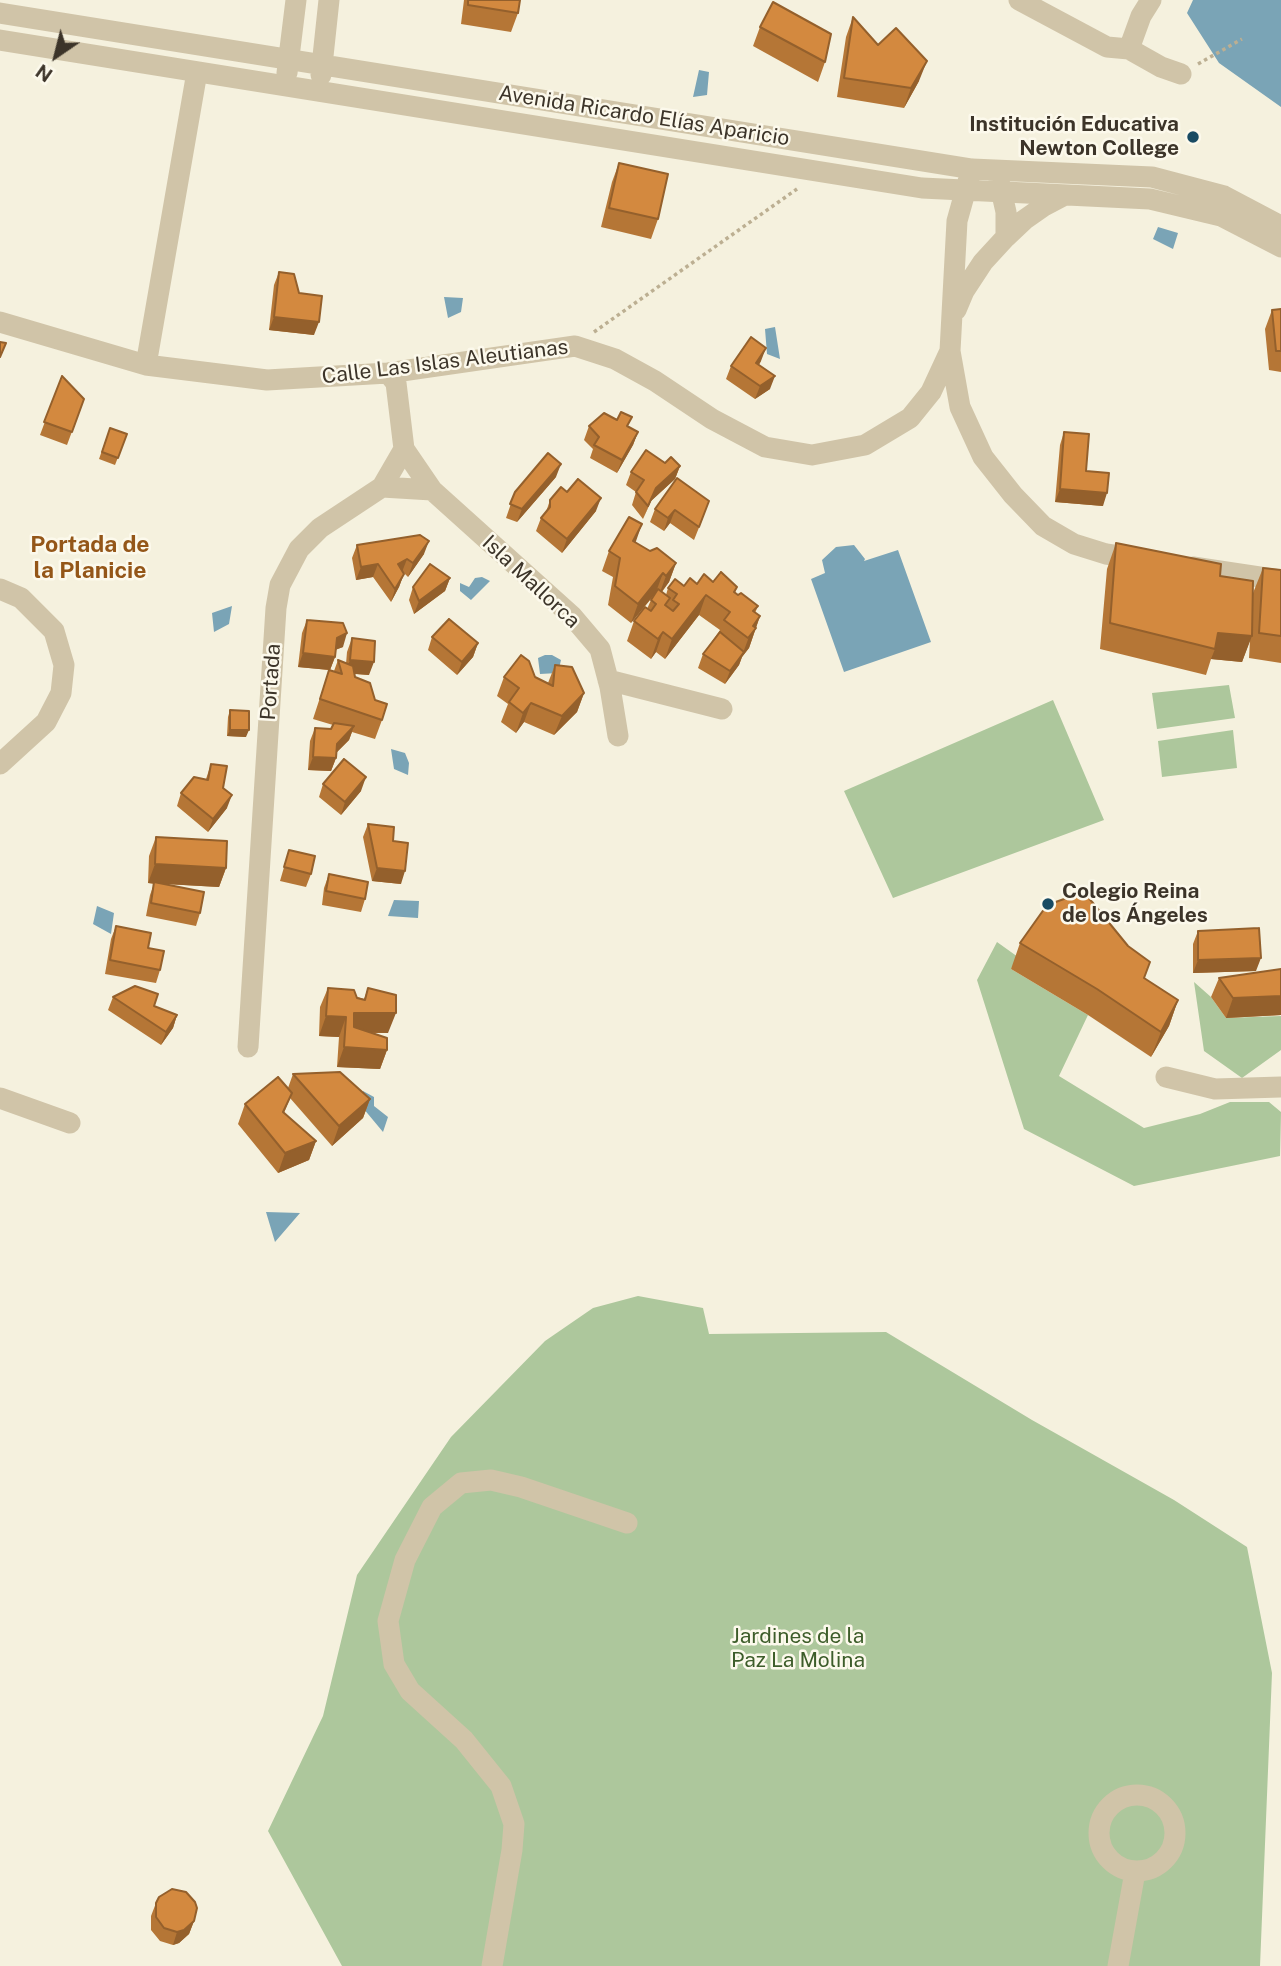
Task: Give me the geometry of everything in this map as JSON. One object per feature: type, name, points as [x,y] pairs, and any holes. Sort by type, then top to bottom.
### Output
[{"type":"street","points":[[286,85],[296,0]]},
{"type":"street","points":[[320,91],[329,0]]},
{"type":"street","points":[[1019,0],[1107,47],[1129,49],[1161,67],[1181,74]]},
{"type":"street","points":[[1129,49],[1141,16],[1151,0]]},
{"type":"street","name":"Avenida Ricardo Elías Aparicio","points":[[0,13],[972,169],[1152,177],[1224,196],[1281,226]]},
{"type":"street","name":"Avenida Ricardo Elías Aparicio","points":[[0,40],[922,188],[1150,199],[1221,216],[1281,247]]},
{"type":"street","points":[[146,365],[198,72]]},
{"type":"street","points":[[869,179],[874,154]]},
{"type":"street","points":[[972,169],[957,221],[950,351],[960,407],[983,457],[1013,495],[1043,526],[1074,544],[1106,554],[1281,580]]},
{"type":"street","points":[[997,171],[1006,212],[1006,237]]},
{"type":"street","points":[[922,188],[938,194],[951,206],[957,221]]},
{"type":"street","points":[[951,322],[964,291],[983,262],[1024,220],[1066,195]]},
{"type":"street","name":"Calle Las Islas Aleutianas","points":[[0,322],[146,365],[267,380],[388,373],[575,346],[615,359],[655,381],[712,419],[765,447],[812,455],[865,445],[910,418],[931,392],[950,351]]},
{"type":"street","points":[[388,373],[396,383],[404,449]]},
{"type":"street","name":"Portada","points":[[248,1047],[276,608],[280,585],[299,549],[320,528],[382,487],[404,449]]},
{"type":"street","name":"Isla Mallorca","points":[[404,449],[432,490],[572,616],[600,649],[618,736]]},
{"type":"street","points":[[382,487],[432,490]]},
{"type":"street","points":[[0,589],[21,598],[54,631],[64,665],[61,693],[46,722],[0,764]]},
{"type":"street","points":[[608,680],[722,709]]},
{"type":"street","points":[[1166,1077],[1215,1090],[1281,1087]]},
{"type":"street","points":[[0,1098],[70,1123]]},
{"type":"street","points":[[492,1966],[514,1824],[501,1786],[464,1740],[411,1691],[394,1664],[388,1621],[405,1560],[432,1507],[461,1483],[491,1480],[521,1487],[627,1523]]},
{"type":"street","points":[[1118,1966],[1135,1872]]},
{"type":"path","points":[[1181,74],[1242,39]]},
{"type":"path","points":[[575,346],[821,172]]},
{"type":"green space","points":[[1229,685],[1235,718],[1157,729],[1152,693]]},
{"type":"green space","points":[[1053,700],[1104,820],[893,898],[844,791]]},
{"type":"green space","points":[[1233,730],[1237,768],[1162,777],[1158,741]]},
{"type":"green space","points":[[997,942],[1018,957],[1011,969],[1088,1015],[1059,1076],[1144,1128],[1200,1114],[1230,1102],[1269,1102],[1281,1112],[1280,1156],[1134,1186],[1024,1129],[977,980]]},
{"type":"green space","points":[[1194,982],[1211,997],[1226,1018],[1281,1016],[1281,1050],[1242,1078],[1204,1051]]},
{"type":"green space","name":"Jardines de la Paz La Molina","points":[[638,1296],[703,1308],[709,1334],[886,1332],[1032,1420],[1174,1500],[1247,1547],[1272,1673],[1260,1966],[342,1966],[268,1831],[323,1716],[357,1575],[451,1437],[545,1341],[593,1308]]},
{"type":"water","points":[[1193,0],[1281,0],[1281,107],[1219,63],[1187,13]]},
{"type":"water","points":[[699,70],[709,72],[707,95],[693,97]]},
{"type":"water","points":[[1158,227],[1178,233],[1173,249],[1153,239]]},
{"type":"water","points":[[444,297],[463,298],[461,312],[448,318]]},
{"type":"water","points":[[775,327],[780,359],[767,354],[765,329]]},
{"type":"water","points":[[854,545],[864,561],[898,550],[931,642],[844,672],[811,579],[825,573],[822,560],[836,547]]},
{"type":"water","points":[[482,577],[490,581],[471,600],[460,591],[460,583],[469,587],[475,578]]},
{"type":"water","points":[[232,606],[229,624],[214,632],[212,613]]},
{"type":"water","points":[[545,655],[561,660],[558,673],[540,674],[538,658]]},
{"type":"water","points":[[391,749],[405,753],[409,763],[408,775],[394,769]]},
{"type":"water","points":[[394,900],[419,901],[418,918],[388,916]]},
{"type":"water","points":[[97,906],[114,913],[111,934],[93,924]]},
{"type":"water","points":[[363,1091],[374,1097],[374,1106],[388,1117],[383,1132],[358,1102]]},
{"type":"water","points":[[266,1212],[300,1213],[275,1242]]},
{"type":"building","points":[[468,0],[520,0],[518,13],[468,5]]},
{"type":"building","points":[[773,2],[831,34],[825,62],[760,27]]},
{"type":"building","points":[[853,17],[878,45],[896,28],[927,61],[911,88],[844,78]]},
{"type":"building","points":[[619,163],[668,174],[658,219],[609,208]]},
{"type":"building","points":[[279,272],[294,274],[299,293],[322,296],[319,322],[274,317]]},
{"type":"building","points":[[1281,309],[1281,351],[1276,351],[1272,310]]},
{"type":"building","points":[[751,337],[766,348],[756,363],[775,376],[760,386],[731,366]]},
{"type":"building","points":[[0,342],[6,343],[0,357]]},
{"type":"building","points":[[62,376],[84,399],[72,432],[44,422]]},
{"type":"building","points":[[621,412],[632,417],[627,426],[638,432],[622,460],[594,445],[599,437],[589,426],[604,413],[617,420]]},
{"type":"building","points":[[110,428],[127,434],[118,458],[102,452]]},
{"type":"building","points":[[1064,432],[1089,434],[1086,471],[1109,473],[1107,493],[1060,489]]},
{"type":"building","points":[[646,450],[665,463],[671,457],[680,466],[656,488],[648,506],[636,492],[644,480],[631,472]]},
{"type":"building","points":[[548,453],[561,464],[522,509],[510,504],[515,492]]},
{"type":"building","points":[[677,478],[709,501],[699,527],[675,510],[668,518],[655,509]]},
{"type":"building","points":[[578,479],[601,498],[567,539],[541,518],[550,507],[550,500],[561,487],[567,492]]},
{"type":"building","points":[[629,517],[642,524],[633,541],[650,551],[657,548],[676,563],[666,576],[663,573],[638,604],[615,586],[620,558],[609,551]]},
{"type":"building","points":[[420,535],[429,541],[413,563],[407,559],[398,564],[404,574],[395,589],[378,564],[361,567],[357,545]]},
{"type":"building","points":[[1116,543],[1221,564],[1220,576],[1253,581],[1252,636],[1218,633],[1215,649],[1110,623]]},
{"type":"building","points":[[430,564],[450,578],[419,601],[413,587]]},
{"type":"building","points":[[1263,568],[1281,570],[1281,636],[1259,633]]},
{"type":"building","points":[[721,572],[737,587],[734,592],[738,595],[741,593],[758,606],[753,611],[760,616],[753,626],[756,628],[748,638],[724,620],[730,612],[706,595],[672,639],[663,632],[658,639],[634,621],[645,607],[651,611],[656,604],[651,600],[658,589],[670,598],[665,605],[673,611],[679,604],[673,600],[677,594],[668,588],[675,579],[684,586],[690,578],[697,584],[704,574],[713,582]]},
{"type":"building","points":[[449,619],[478,643],[462,662],[432,637]]},
{"type":"building","points":[[307,620],[343,623],[347,633],[337,638],[335,657],[303,653]]},
{"type":"building","points":[[720,632],[744,652],[730,671],[703,654]]},
{"type":"building","points":[[352,638],[375,641],[374,662],[350,660]]},
{"type":"building","points":[[521,655],[529,661],[535,677],[553,686],[555,665],[572,667],[584,693],[562,716],[531,703],[523,713],[509,702],[519,688],[504,677]]},
{"type":"building","points":[[338,660],[353,666],[355,677],[370,683],[375,700],[387,704],[382,720],[320,699],[329,670],[342,674]]},
{"type":"building","points":[[230,710],[249,711],[249,730],[230,730]]},
{"type":"building","points":[[334,723],[354,726],[337,744],[336,758],[313,757],[315,728],[331,729]]},
{"type":"building","points":[[344,759],[366,777],[345,802],[323,784]]},
{"type":"building","points":[[211,764],[227,766],[223,788],[232,795],[213,819],[181,793],[194,777],[208,780]]},
{"type":"building","points":[[368,824],[394,827],[393,841],[408,843],[405,871],[377,868]]},
{"type":"building","points":[[156,837],[227,841],[226,868],[155,864]]},
{"type":"building","points":[[289,850],[315,856],[311,874],[284,867]]},
{"type":"building","points":[[329,874],[368,882],[365,899],[326,891]]},
{"type":"building","points":[[154,882],[204,892],[200,913],[151,903]]},
{"type":"building","points":[[1084,892],[1128,946],[1150,962],[1144,978],[1178,1000],[1161,1032],[1097,989],[1020,943],[1047,905]]},
{"type":"building","points":[[116,926],[151,933],[148,948],[164,951],[160,970],[110,960]]},
{"type":"building","points":[[1259,928],[1261,958],[1198,960],[1198,931]]},
{"type":"building","points":[[1281,969],[1281,996],[1233,998],[1219,978]]},
{"type":"building","points":[[135,986],[158,994],[154,1006],[177,1015],[166,1032],[113,997]]},
{"type":"building","points":[[328,988],[354,990],[357,998],[365,1000],[368,988],[396,995],[396,1013],[354,1013],[354,1027],[387,1038],[387,1050],[344,1047],[346,1017],[326,1016]]},
{"type":"building","points":[[340,1072],[370,1099],[339,1126],[293,1074]]},
{"type":"building","points":[[278,1077],[292,1093],[283,1112],[316,1141],[285,1153],[245,1104]]},
{"type":"building","points":[[172,1889],[186,1892],[197,1908],[194,1921],[184,1930],[177,1932],[164,1928],[156,1917],[159,1897]]},
{"type":"place","name":"Institución Educativa Newton College","points":[[1193,137]]},
{"type":"place","name":"Colegio Reina de los Ángeles","points":[[1048,904]]},
{"type":"district","name":"Portada de la Planicie","points":[[90,558]]}]
